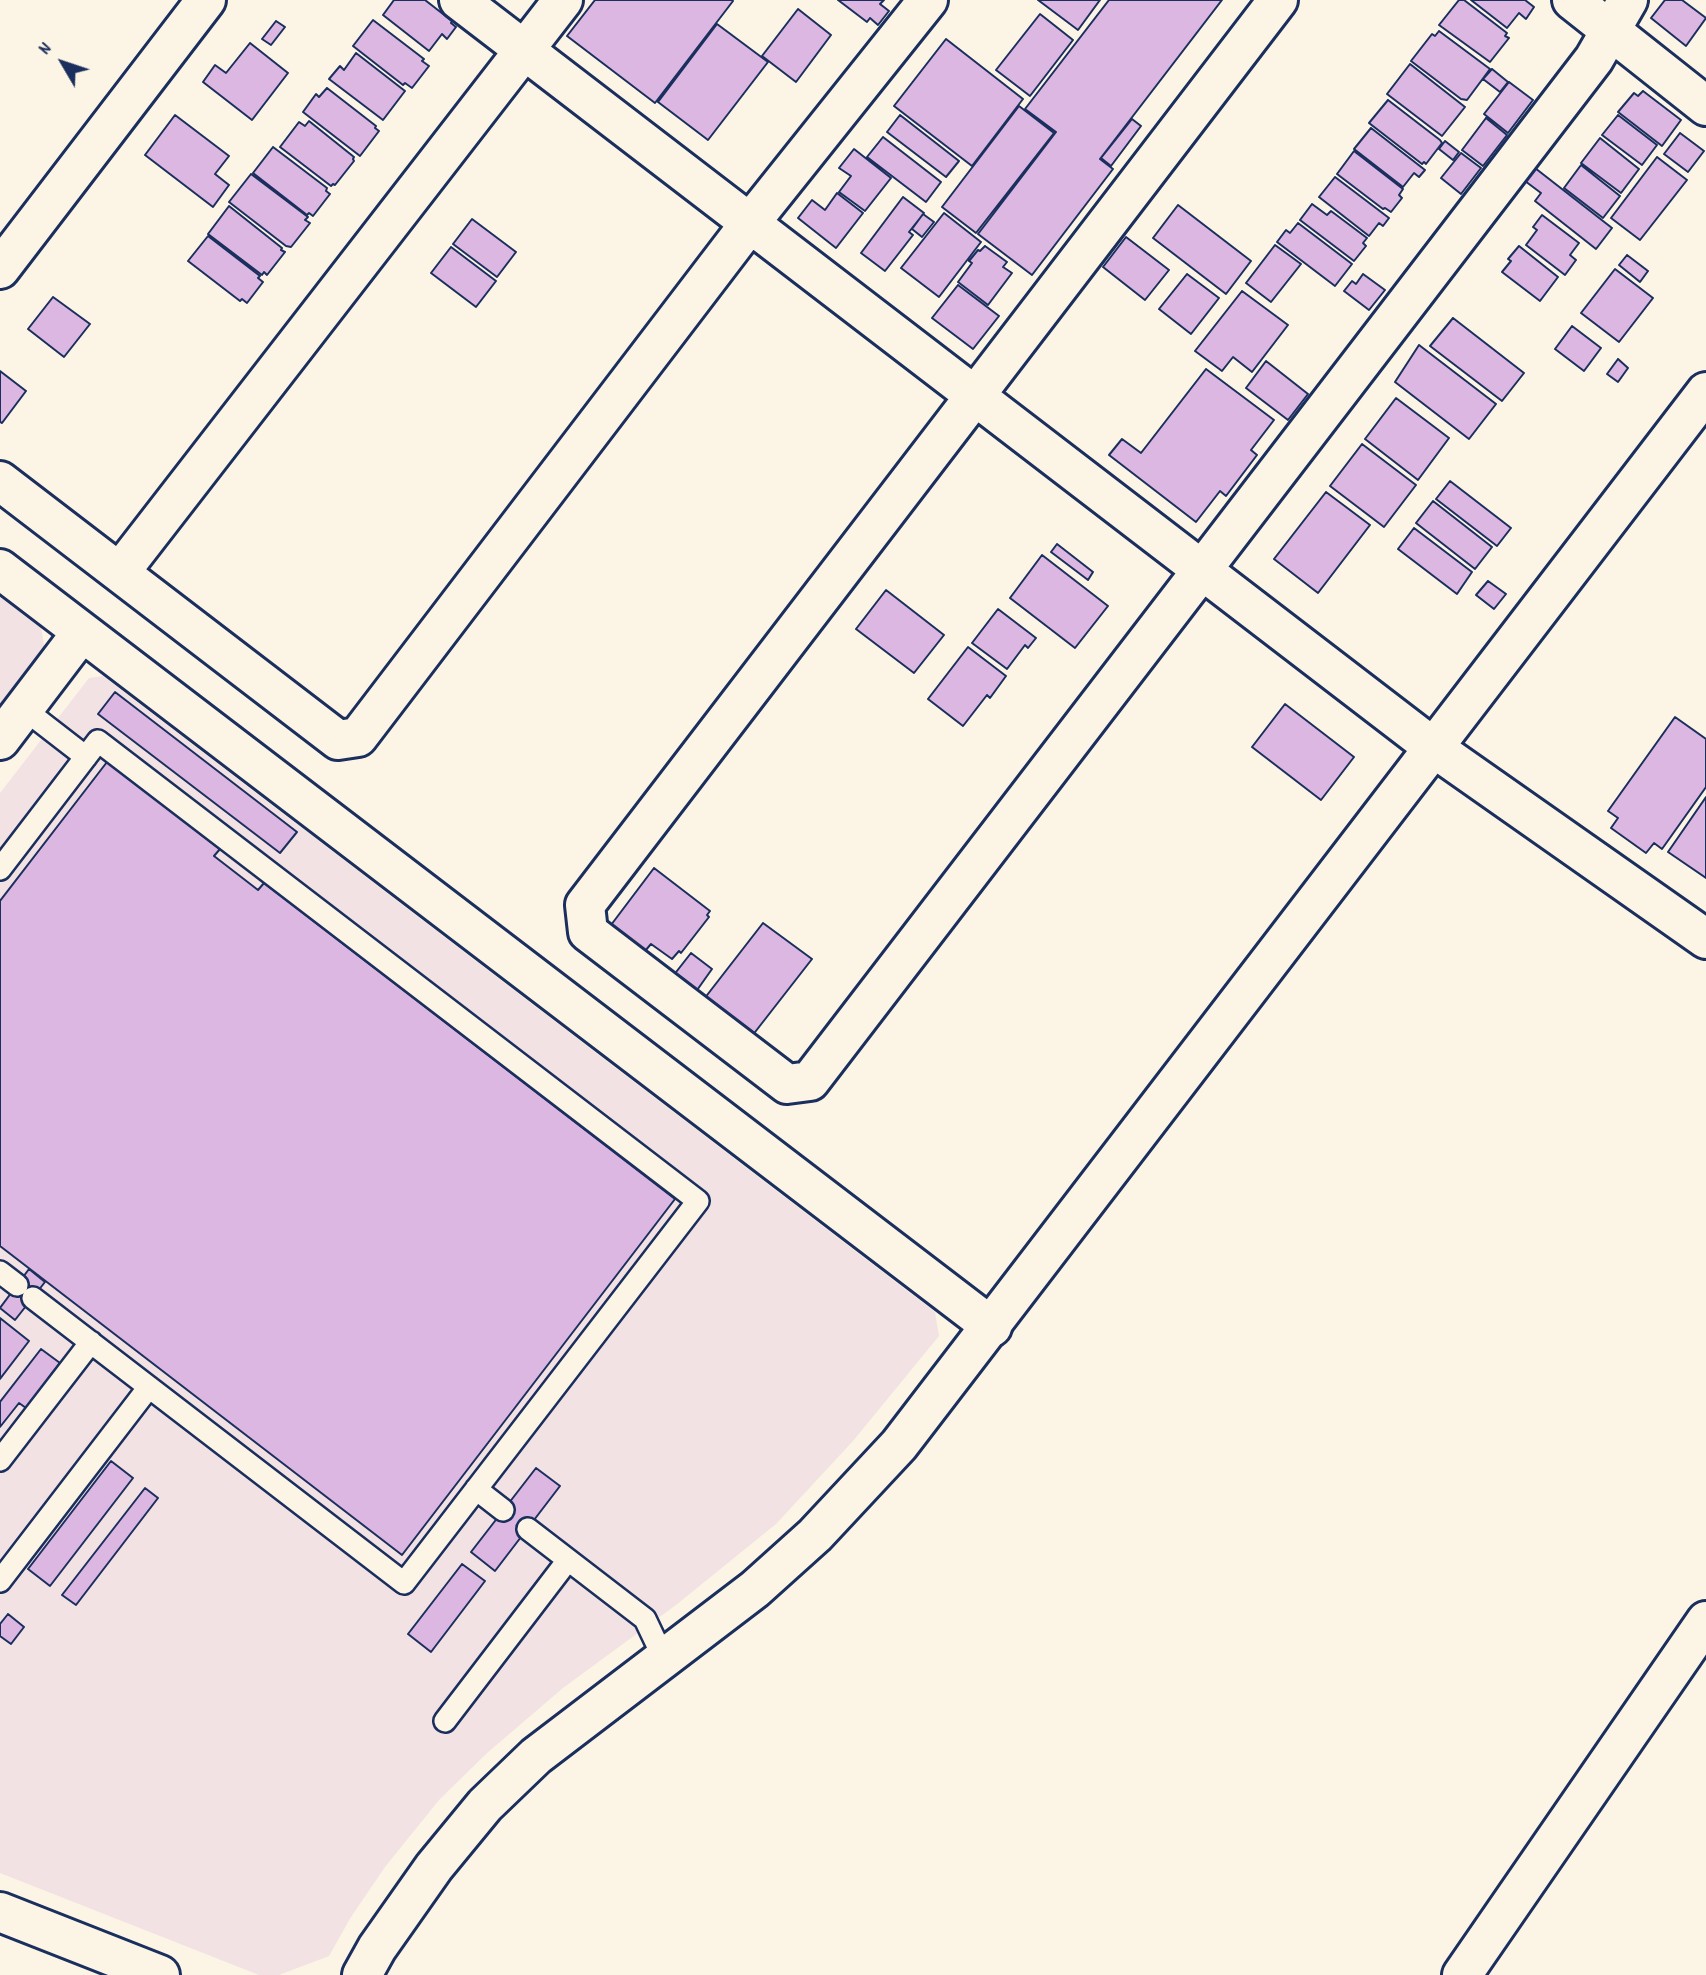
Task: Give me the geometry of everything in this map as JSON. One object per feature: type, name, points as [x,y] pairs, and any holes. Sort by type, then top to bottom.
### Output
[{"type":"street","points":[[0,269],[206,0]]},
{"type":"street","points":[[459,0],[1434,748],[1706,937]]},
{"type":"street","points":[[120,572],[563,0]]},
{"type":"street","points":[[0,481],[338,740],[358,737],[750,223],[928,0]]},
{"type":"street","points":[[1279,0],[585,905],[588,932],[787,1084],[810,1081],[1594,59],[1619,14]]},
{"type":"street","points":[[1572,0],[1619,14],[1706,106]]},
{"type":"street","points":[[362,1975],[377,1948],[434,1867],[485,1805],[536,1756],[755,1589],[815,1535],[899,1444],[992,1327],[1706,392]]},
{"type":"street","points":[[2,575],[82,632],[992,1327]]},
{"type":"street","points":[[0,740],[82,632]]},
{"type":"street","points":[[1462,1975],[1706,1621]]},
{"type":"street","points":[[0,1912],[160,1975]]},
{"type":"lane","points":[[23,709],[86,757]]},
{"type":"lane","points":[[0,869],[98,741],[698,1201],[404,1583],[17,1285]]},
{"type":"lane","points":[[0,1460],[91,1342]]},
{"type":"lane","points":[[0,1581],[149,1387]]},
{"type":"lane","points":[[476,1489],[503,1510]]},
{"type":"lane","points":[[527,1529],[645,1619],[664,1659]]},
{"type":"lane","points":[[444,1721],[568,1560]]},
{"type":"shaded area","points":[[0,591],[40,621],[45,651],[0,710]]},
{"type":"shaded area","points":[[103,676],[935,1312],[939,1336],[853,1441],[776,1524],[676,1605],[563,1688],[486,1754],[439,1800],[385,1867],[351,1917],[329,1956],[279,1975],[259,1975],[0,1873],[0,793],[89,678]]},
{"type":"building","points":[[394,0],[425,0],[456,27],[447,39],[442,34],[429,51],[383,15]]},
{"type":"building","points":[[595,0],[733,1],[655,103],[567,36]]},
{"type":"building","points":[[838,0],[884,0],[880,4],[889,11],[878,25],[870,18],[867,22]]},
{"type":"building","points":[[1038,0],[1100,0],[1078,30]]},
{"type":"building","points":[[1109,0],[1222,0],[1100,159],[1113,169],[1032,275],[978,234],[1056,132],[1025,109]]},
{"type":"building","points":[[1459,0],[1464,0],[1507,33],[1505,36],[1509,38],[1490,62],[1439,25]]},
{"type":"building","points":[[1471,0],[1525,0],[1534,7],[1526,19],[1519,13],[1507,28]]},
{"type":"building","points":[[1665,0],[1682,0],[1706,18],[1686,46],[1651,18]]},
{"type":"building","points":[[798,9],[831,35],[796,82],[762,56]]},
{"type":"building","points":[[1040,14],[1073,40],[1030,96],[996,70]]},
{"type":"building","points":[[373,20],[424,59],[422,61],[429,66],[412,88],[405,83],[403,85],[353,46]]},
{"type":"building","points":[[276,21],[285,27],[271,45],[262,39]]},
{"type":"building","points":[[717,24],[768,62],[708,140],[658,102]]},
{"type":"building","points":[[1439,31],[1490,69],[1467,100],[1461,99],[1411,61],[1432,34],[1435,36]]},
{"type":"building","points":[[946,39],[1023,99],[972,166],[894,106]]},
{"type":"building","points":[[250,43],[288,73],[252,120],[203,82],[215,65],[226,73]]},
{"type":"building","points":[[356,53],[405,91],[383,120],[329,79],[340,66],[344,70]]},
{"type":"building","points":[[1410,64],[1465,107],[1442,136],[1387,94]]},
{"type":"building","points":[[1492,69],[1508,82],[1500,92],[1483,79]]},
{"type":"building","points":[[1509,82],[1533,100],[1508,133],[1484,114]]},
{"type":"building","points":[[327,88],[379,131],[360,156],[303,112],[316,94],[319,97]]},
{"type":"building","points":[[1643,91],[1681,120],[1662,146],[1618,112],[1634,93],[1638,96]]},
{"type":"building","points":[[1388,100],[1442,143],[1426,164],[1422,164],[1369,123]]},
{"type":"building","points":[[1019,106],[1054,133],[976,233],[942,207]]},
{"type":"building","points":[[175,115],[229,156],[215,174],[229,185],[213,207],[145,155]]},
{"type":"building","points":[[900,115],[959,161],[946,177],[887,132]]},
{"type":"building","points":[[1618,115],[1657,145],[1642,165],[1602,135]]},
{"type":"building","points":[[1486,118],[1507,135],[1483,166],[1462,150]]},
{"type":"building","points":[[1132,119],[1141,126],[1111,166],[1101,158]]},
{"type":"building","points":[[309,121],[354,157],[354,161],[335,185],[331,186],[280,147],[299,122],[305,126]]},
{"type":"building","points":[[1371,128],[1425,170],[1419,177],[1414,173],[1403,187],[1354,149]]},
{"type":"building","points":[[1680,133],[1704,151],[1688,172],[1664,154]]},
{"type":"building","points":[[883,137],[941,182],[926,202],[867,157]]},
{"type":"building","points":[[1600,138],[1639,169],[1621,193],[1581,163]]},
{"type":"building","points":[[1445,141],[1459,152],[1453,160],[1439,149]]},
{"type":"building","points":[[273,147],[327,188],[326,191],[330,194],[313,216],[309,213],[307,215],[253,173]]},
{"type":"building","points":[[854,149],[891,178],[865,211],[839,192],[851,176],[839,168]]},
{"type":"building","points":[[1354,151],[1403,189],[1399,195],[1402,198],[1391,212],[1383,209],[1337,174]]},
{"type":"building","points":[[1461,153],[1481,168],[1461,194],[1441,178]]},
{"type":"building","points":[[1657,157],[1687,180],[1640,240],[1611,218]]},
{"type":"building","points":[[1581,165],[1620,196],[1603,218],[1564,188]]},
{"type":"building","points":[[1535,168],[1612,228],[1596,249],[1535,201],[1541,193],[1525,181]]},
{"type":"building","points":[[251,174],[308,217],[305,220],[310,223],[291,247],[286,246],[229,202]]},
{"type":"building","points":[[1335,177],[1389,218],[1383,226],[1379,223],[1369,236],[1319,197]]},
{"type":"building","points":[[837,193],[863,213],[836,248],[798,218],[812,200],[825,210]]},
{"type":"building","points":[[903,197],[924,213],[909,232],[913,235],[885,271],[861,253]]},
{"type":"building","points":[[1312,204],[1327,215],[1331,211],[1367,238],[1363,243],[1366,246],[1354,261],[1300,220]]},
{"type":"building","points":[[1178,205],[1251,261],[1226,294],[1153,238]]},
{"type":"building","points":[[229,206],[285,252],[267,275],[264,272],[262,275],[208,234]]},
{"type":"building","points":[[944,213],[981,242],[939,297],[901,268]]},
{"type":"building","points":[[923,214],[934,222],[922,237],[912,229]]},
{"type":"building","points":[[1542,215],[1579,243],[1570,255],[1576,260],[1565,275],[1526,245],[1537,230],[1533,227]]},
{"type":"building","points":[[472,219],[516,252],[497,277],[453,244]]},
{"type":"building","points":[[1298,223],[1352,264],[1335,286],[1277,242],[1286,230],[1290,233]]},
{"type":"building","points":[[208,236],[260,276],[258,278],[263,282],[247,303],[242,299],[240,301],[188,261]]},
{"type":"building","points":[[1126,237],[1169,270],[1145,300],[1103,267]]},
{"type":"building","points":[[1275,245],[1301,264],[1271,302],[1246,283]]},
{"type":"building","points":[[985,246],[1007,262],[1003,267],[1012,273],[988,305],[958,282],[972,263],[969,261]]},
{"type":"building","points":[[1519,246],[1558,277],[1540,301],[1502,272]]},
{"type":"building","points":[[451,247],[496,281],[476,307],[431,273]]},
{"type":"building","points":[[1627,255],[1648,271],[1640,282],[1619,265]]},
{"type":"building","points":[[1615,269],[1653,298],[1619,342],[1581,313]]},
{"type":"building","points":[[1187,274],[1219,298],[1191,334],[1159,309]]},
{"type":"building","points":[[1363,274],[1385,290],[1369,310],[1344,291],[1352,281],[1356,284]]},
{"type":"building","points":[[958,285],[999,316],[973,349],[932,318]]},
{"type":"building","points":[[1242,291],[1288,325],[1252,372],[1233,357],[1222,371],[1195,351]]},
{"type":"building","points":[[53,297],[90,324],[64,357],[28,329]]},
{"type":"building","points":[[1453,318],[1524,373],[1502,401],[1430,346]]},
{"type":"building","points":[[1572,326],[1601,348],[1584,371],[1555,349]]},
{"type":"building","points":[[1419,345],[1496,404],[1469,439],[1395,382]]},
{"type":"building","points":[[1618,359],[1628,368],[1618,382],[1607,374]]},
{"type":"building","points":[[1266,361],[1308,394],[1288,420],[1246,388]]},
{"type":"building","points":[[1206,369],[1274,420],[1251,450],[1257,455],[1226,496],[1220,491],[1196,522],[1109,455],[1122,439],[1141,453]]},
{"type":"building","points":[[0,371],[26,391],[2,423],[0,422]]},
{"type":"building","points":[[1396,398],[1449,438],[1418,480],[1365,439]]},
{"type":"building","points":[[1362,444],[1416,485],[1384,527],[1330,486]]},
{"type":"building","points":[[1450,481],[1511,528],[1497,546],[1436,499]]},
{"type":"building","points":[[1326,492],[1370,525],[1318,593],[1274,559]]},
{"type":"building","points":[[1433,501],[1492,547],[1475,569],[1416,523]]},
{"type":"building","points":[[1414,528],[1472,572],[1457,594],[1398,549]]},
{"type":"building","points":[[1057,544],[1093,572],[1088,580],[1051,552]]},
{"type":"building","points":[[1042,555],[1108,606],[1075,648],[1010,598]]},
{"type":"building","points":[[1488,581],[1506,594],[1494,609],[1476,595]]},
{"type":"building","points":[[886,590],[944,635],[914,673],[856,629]]},
{"type":"building","points":[[998,609],[1036,638],[1028,648],[1025,645],[1007,669],[972,643]]},
{"type":"building","points":[[968,647],[1006,676],[990,698],[987,695],[963,726],[928,699]]},
{"type":"building","points":[[115,692],[297,832],[280,853],[98,714]]},
{"type":"building","points":[[1285,704],[1354,757],[1321,800],[1252,747]]},
{"type":"building","points":[[1675,717],[1706,739],[1706,787],[1662,849],[1654,843],[1646,853],[1611,828],[1618,818],[1608,811]]},
{"type":"building","points":[[107,762],[220,849],[214,856],[258,890],[264,883],[675,1199],[402,1555],[0,1246],[0,901]]},
{"type":"building","points":[[1706,797],[1706,878],[1668,852]]},
{"type":"building","points":[[654,868],[710,911],[707,915],[709,917],[681,953],[679,951],[672,959],[651,944],[645,951],[611,925]]},
{"type":"building","points":[[763,923],[812,959],[752,1036],[704,999]]},
{"type":"building","points":[[691,953],[712,969],[695,993],[673,976]]},
{"type":"building","points":[[29,1269],[45,1282],[15,1320],[0,1308]]},
{"type":"building","points":[[0,1318],[29,1341],[0,1379]]},
{"type":"building","points":[[41,1349],[60,1363],[26,1408],[19,1403],[0,1427],[0,1402]]},
{"type":"building","points":[[111,1461],[133,1478],[50,1586],[28,1569]]},
{"type":"building","points":[[536,1468],[560,1486],[495,1571],[471,1552]]},
{"type":"building","points":[[145,1488],[158,1498],[76,1605],[62,1595]]},
{"type":"building","points":[[462,1564],[485,1581],[431,1652],[408,1634]]},
{"type":"building","points":[[8,1614],[24,1627],[11,1644],[0,1636],[0,1624]]}]
